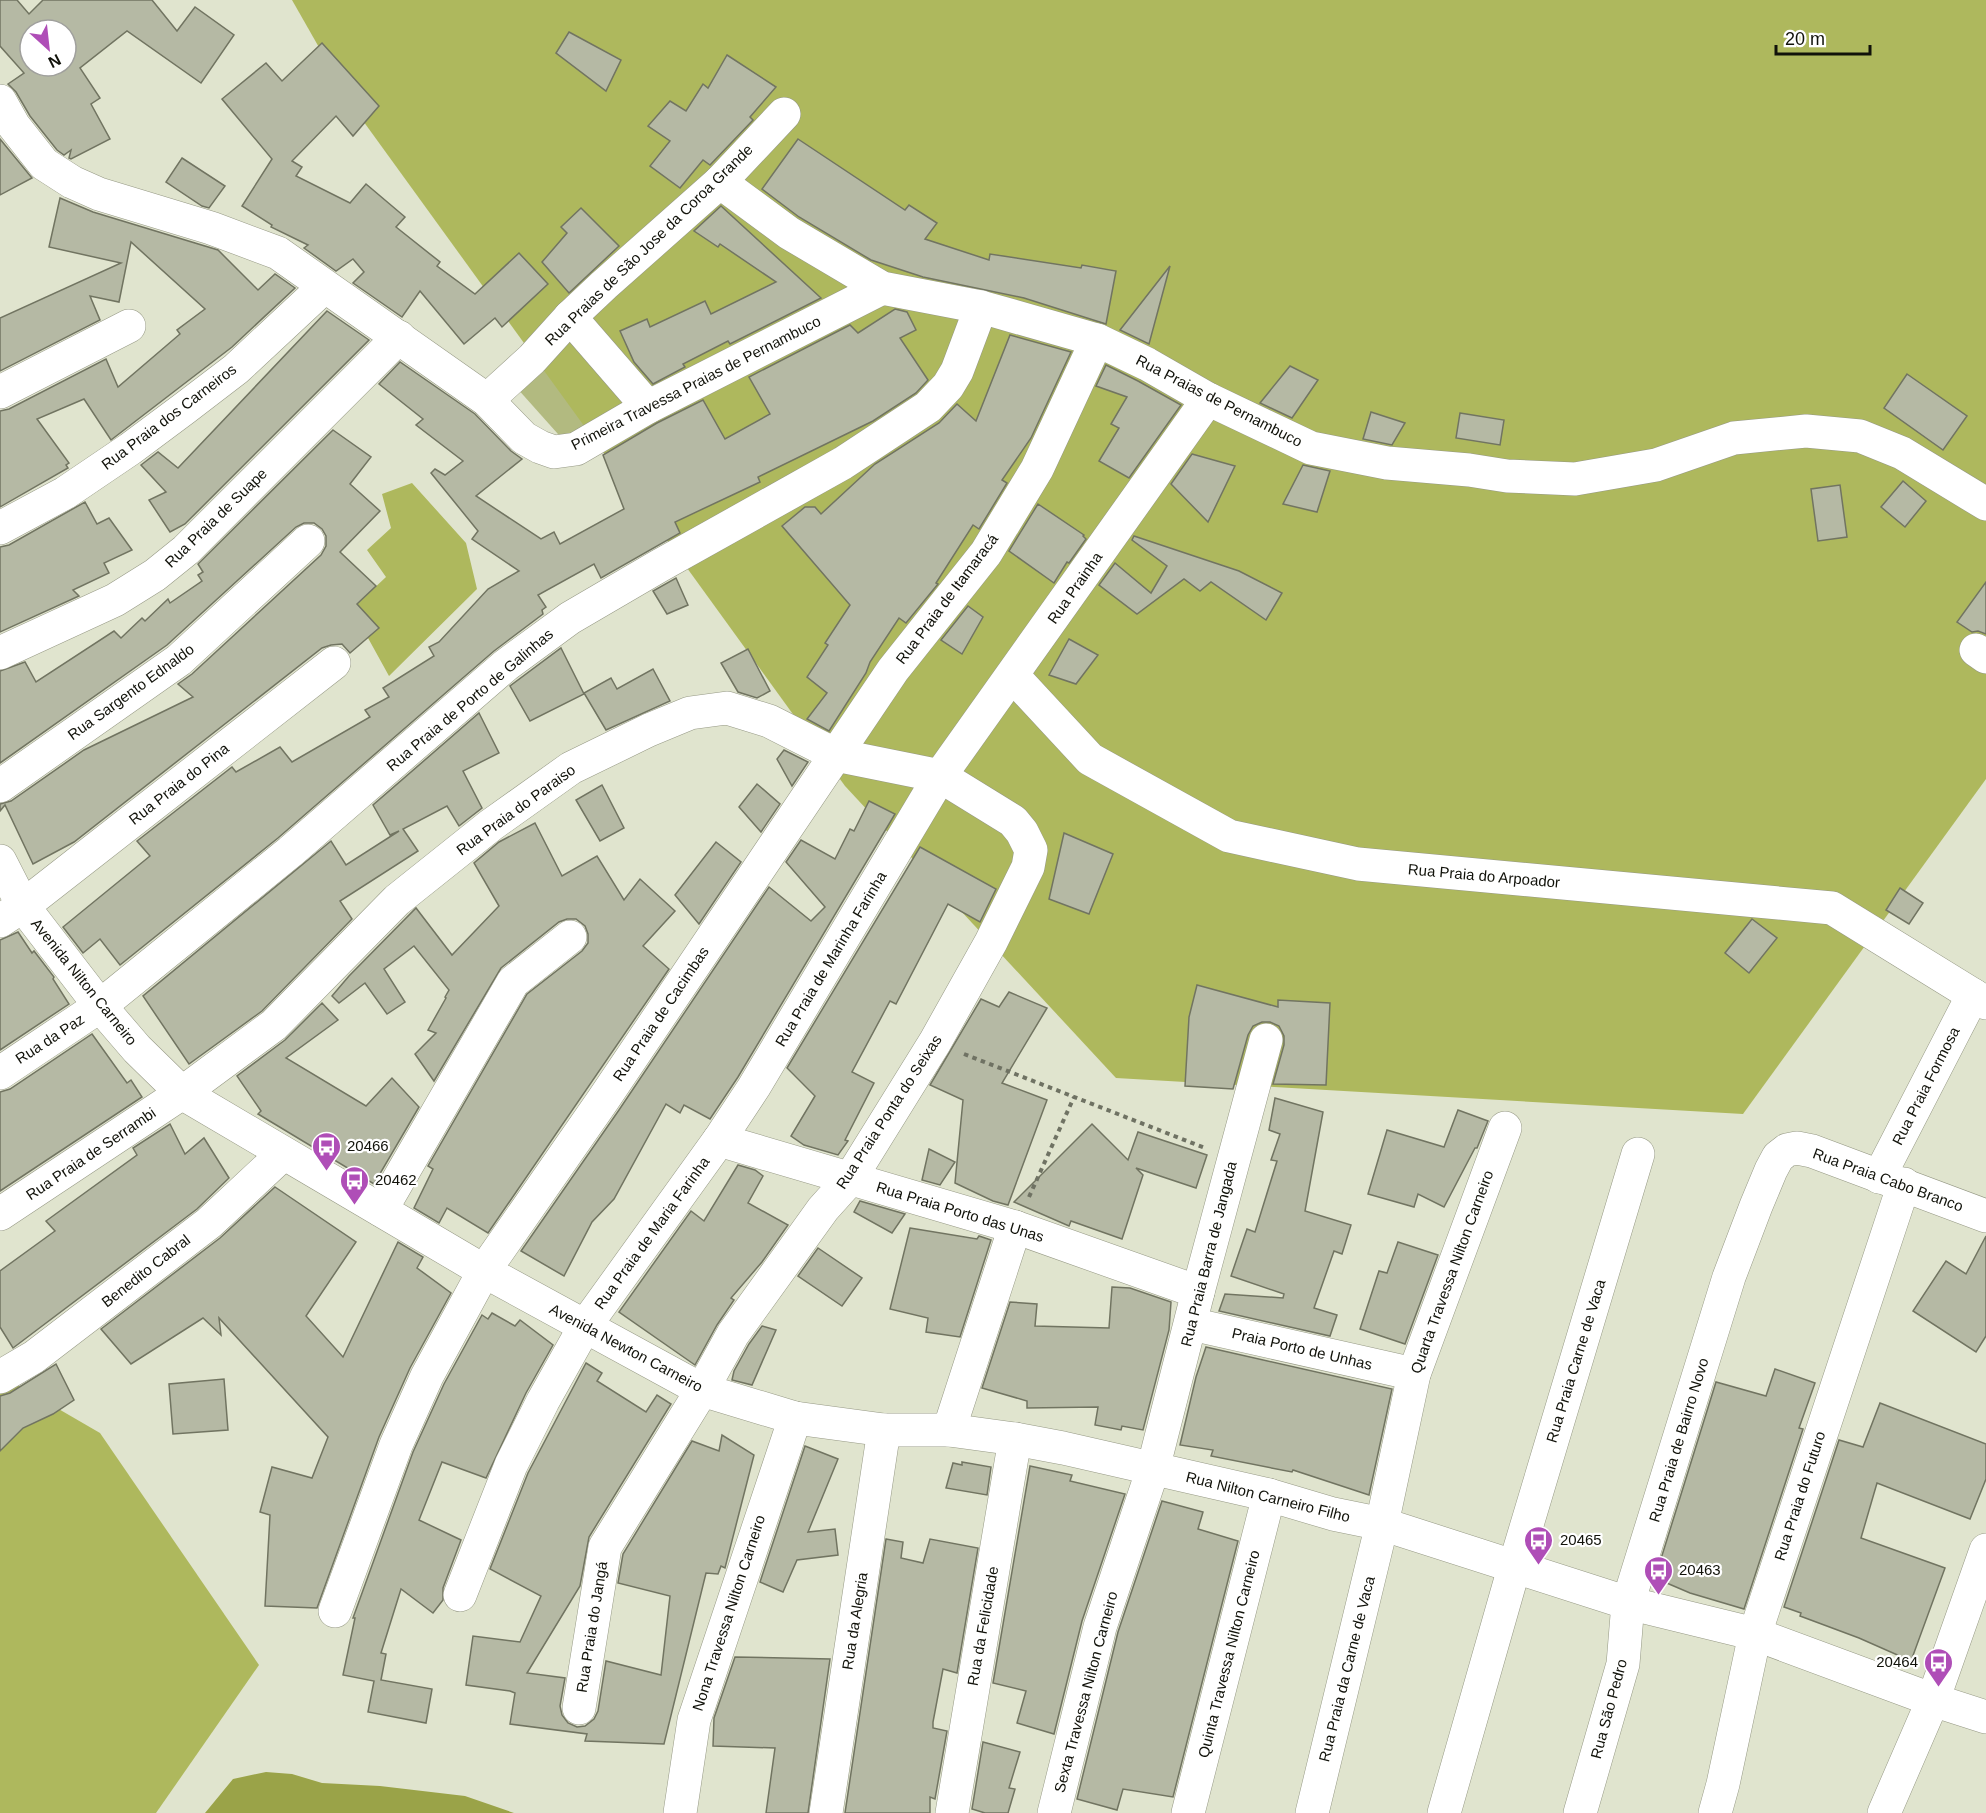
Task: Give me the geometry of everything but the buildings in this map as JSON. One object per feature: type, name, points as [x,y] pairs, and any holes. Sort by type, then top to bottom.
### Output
[{"type":"street","points":[[0,101],[19,133],[44,164],[72,182],[99,194],[211,228],[278,253],[487,400]]},
{"type":"street","name":"Rua Praias de São Jose da Coroa Grande","points":[[487,400],[532,358],[570,317],[720,182],[784,114]]},
{"type":"street","name":"Rua Praias de Pernambuco","points":[[720,182],[789,233],[882,288],[981,307],[1097,340],[1147,364],[1208,399],[1311,448],[1387,463],[1469,470],[1507,476],[1575,479],[1656,465],[1734,438],[1806,431],[1860,436],[1902,453],[1986,504]]},
{"type":"street","name":"Rua Praia dos Carneiros","points":[[0,528],[65,493],[185,408],[236,369],[324,286]]},
{"type":"street","name":"Primeira Travessa Praias de Pernambuco","points":[[487,400],[524,438],[540,447],[554,452],[576,449],[648,407],[882,288]]},
{"type":"street","name":"Rua Praia de Porto de Galinhas","points":[[100,1006],[290,852],[506,665],[570,618],[843,463],[928,407],[948,386],[957,371],[981,307]]},
{"type":"street","points":[[570,317],[648,407]]},
{"type":"street","points":[[0,392],[129,326]]},
{"type":"street","name":"Rua Praia de Suape","points":[[0,654],[115,600],[155,575],[178,556],[399,337]]},
{"type":"street","name":"Rua Praia de Itamaracá","points":[[836,755],[893,670],[986,553],[1037,469],[1097,340]]},
{"type":"street","name":"Rua Prainha","points":[[940,776],[1208,399]]},
{"type":"street","name":"Rua Sargento Ednaldo","points":[[0,786],[179,660],[308,541]]},
{"type":"street","name":"Rua Praia do Pina","points":[[12,913],[334,663]]},
{"type":"street","name":"Rua Praia do Arpoador","points":[[1013,676],[1090,759],[1229,836],[1358,864],[1832,908],[1980,999]]},
{"type":"street","name":"Rua Praia do Paraiso","points":[[182,1093],[274,1025],[397,900],[491,825],[572,768],[649,730],[690,713],[727,708],[769,721],[836,755],[940,776],[1013,821],[1022,832],[1031,850]]},
{"type":"street","name":"Rua Praia de Cacimbas","points":[[335,1611],[396,1445],[427,1376],[484,1271],[603,1100],[836,755]]},
{"type":"street","name":"Rua Praia de Marinha Farinha","points":[[719,1140],[754,1087],[940,776]]},
{"type":"street","name":"Rua Praia Ponta do Seixas","points":[[605,1546],[702,1390],[733,1334],[823,1209],[850,1179],[935,1042],[1012,903],[1028,867],[1031,850]]},
{"type":"street","name":"Avenida Nilton Carneiro","points":[[0,861],[12,913],[100,1006],[137,1049],[182,1093]]},
{"type":"street","points":[[381,1210],[513,982],[570,936]]},
{"type":"street","name":"Rua Praia Formosa","points":[[1892,1180],[1980,999]]},
{"type":"street","name":"Rua da Paz","points":[[0,1073],[100,1006]]},
{"type":"street","name":"Rua Praia Barra de Jangada","points":[[1153,1469],[1266,1040]]},
{"type":"street","name":"Avenida Newton Carneiro","points":[[182,1093],[484,1271],[702,1390],[795,1418],[884,1430],[950,1431],[1015,1439],[1153,1469]]},
{"type":"street","name":"Rua Praia de Serrambi","points":[[0,1214],[182,1093]]},
{"type":"street","name":"Quarta Travessa Nilton Carneiro","points":[[1382,1524],[1414,1374],[1505,1128]]},
{"type":"street","name":"Rua Praia Porto das Unas","points":[[719,1140],[1015,1227],[1198,1292]]},
{"type":"street","name":"Rua Praia de Maria Farinha","points":[[460,1595],[511,1465],[543,1401],[585,1326],[719,1140]]},
{"type":"street","name":"Rua Praia Cabo Branco","points":[[1729,1277],[1771,1170],[1778,1157],[1787,1150],[1797,1148],[1812,1151],[1986,1216]]},
{"type":"street","name":"Benedito Cabral","points":[[2,1372],[34,1358],[209,1222],[283,1154]]},
{"type":"street","name":"Rua Praia Carne de Vaca","points":[[1444,1813],[1514,1568],[1638,1154]]},
{"type":"street","name":"Rua Praia do Futuro","points":[[1715,1813],[1755,1634],[1892,1180]]},
{"type":"street","points":[[950,1431],[1015,1227]]},
{"type":"street","name":"Rua Praia de Bairro Novo","points":[[1628,1604],[1729,1277]]},
{"type":"street","name":"Praia Porto de Unhas","points":[[1191,1324],[1414,1374]]},
{"type":"street","name":"Nona Travessa Nilton Carneiro","points":[[680,1813],[694,1720],[795,1418]]},
{"type":"street","name":"Rua da Alegria","points":[[826,1813],[884,1430]]},
{"type":"street","name":"Rua da Felicidade","points":[[952,1813],[1015,1439]]},
{"type":"street","name":"Rua Nilton Carneiro Filho","points":[[1153,1469],[1269,1495],[1333,1514],[1382,1524]]},
{"type":"street","name":"Sexta Travessa Nilton Carneiro","points":[[1054,1813],[1100,1627],[1153,1469]]},
{"type":"street","name":"Quinta Travessa Nilton Carneiro","points":[[1188,1813],[1269,1495]]},
{"type":"street","points":[[1382,1524],[1628,1604],[1755,1634],[1933,1700],[1986,1717]]},
{"type":"street","name":"Rua Praia da Carne de Vaca","points":[[1312,1813],[1382,1524]]},
{"type":"street","name":"Rua Praia do Jangá","points":[[579,1708],[605,1546]]},
{"type":"street","points":[[1884,1813],[1933,1700],[1986,1550]]},
{"type":"street","name":"Rua São Pedro","points":[[1580,1813],[1623,1664],[1628,1604]]},
{"type":"path","points":[[935,1042],[1234,1159]]},
{"type":"path","points":[[1015,1227],[1074,1096]]},
{"type":"shaded area","points":[[292,0],[1986,0],[1986,779],[1743,1114],[1116,1078],[845,786],[353,107]]},
{"type":"shaded area","points":[[572,342],[632,404],[566,443],[516,387]]},
{"type":"shaded area","points":[[412,483],[466,543],[477,589],[389,676],[352,609],[386,577],[367,550],[391,528],[382,494]]},
{"type":"shaded area","points":[[0,1375],[100,1433],[259,1665],[156,1813],[0,1813]]},
{"type":"shaded area","points":[[266,1772],[292,1774],[322,1783],[380,1786],[465,1796],[514,1813],[205,1813],[233,1779]]},
{"type":"place","name":"20466","points":[[326,1172]]},
{"type":"place","name":"20462","points":[[354,1206]]},
{"type":"place","name":"20465","points":[[1539,1566]]},
{"type":"place","name":"20463","points":[[1658,1596]]},
{"type":"place","name":"20464","points":[[1939,1688]]}]
